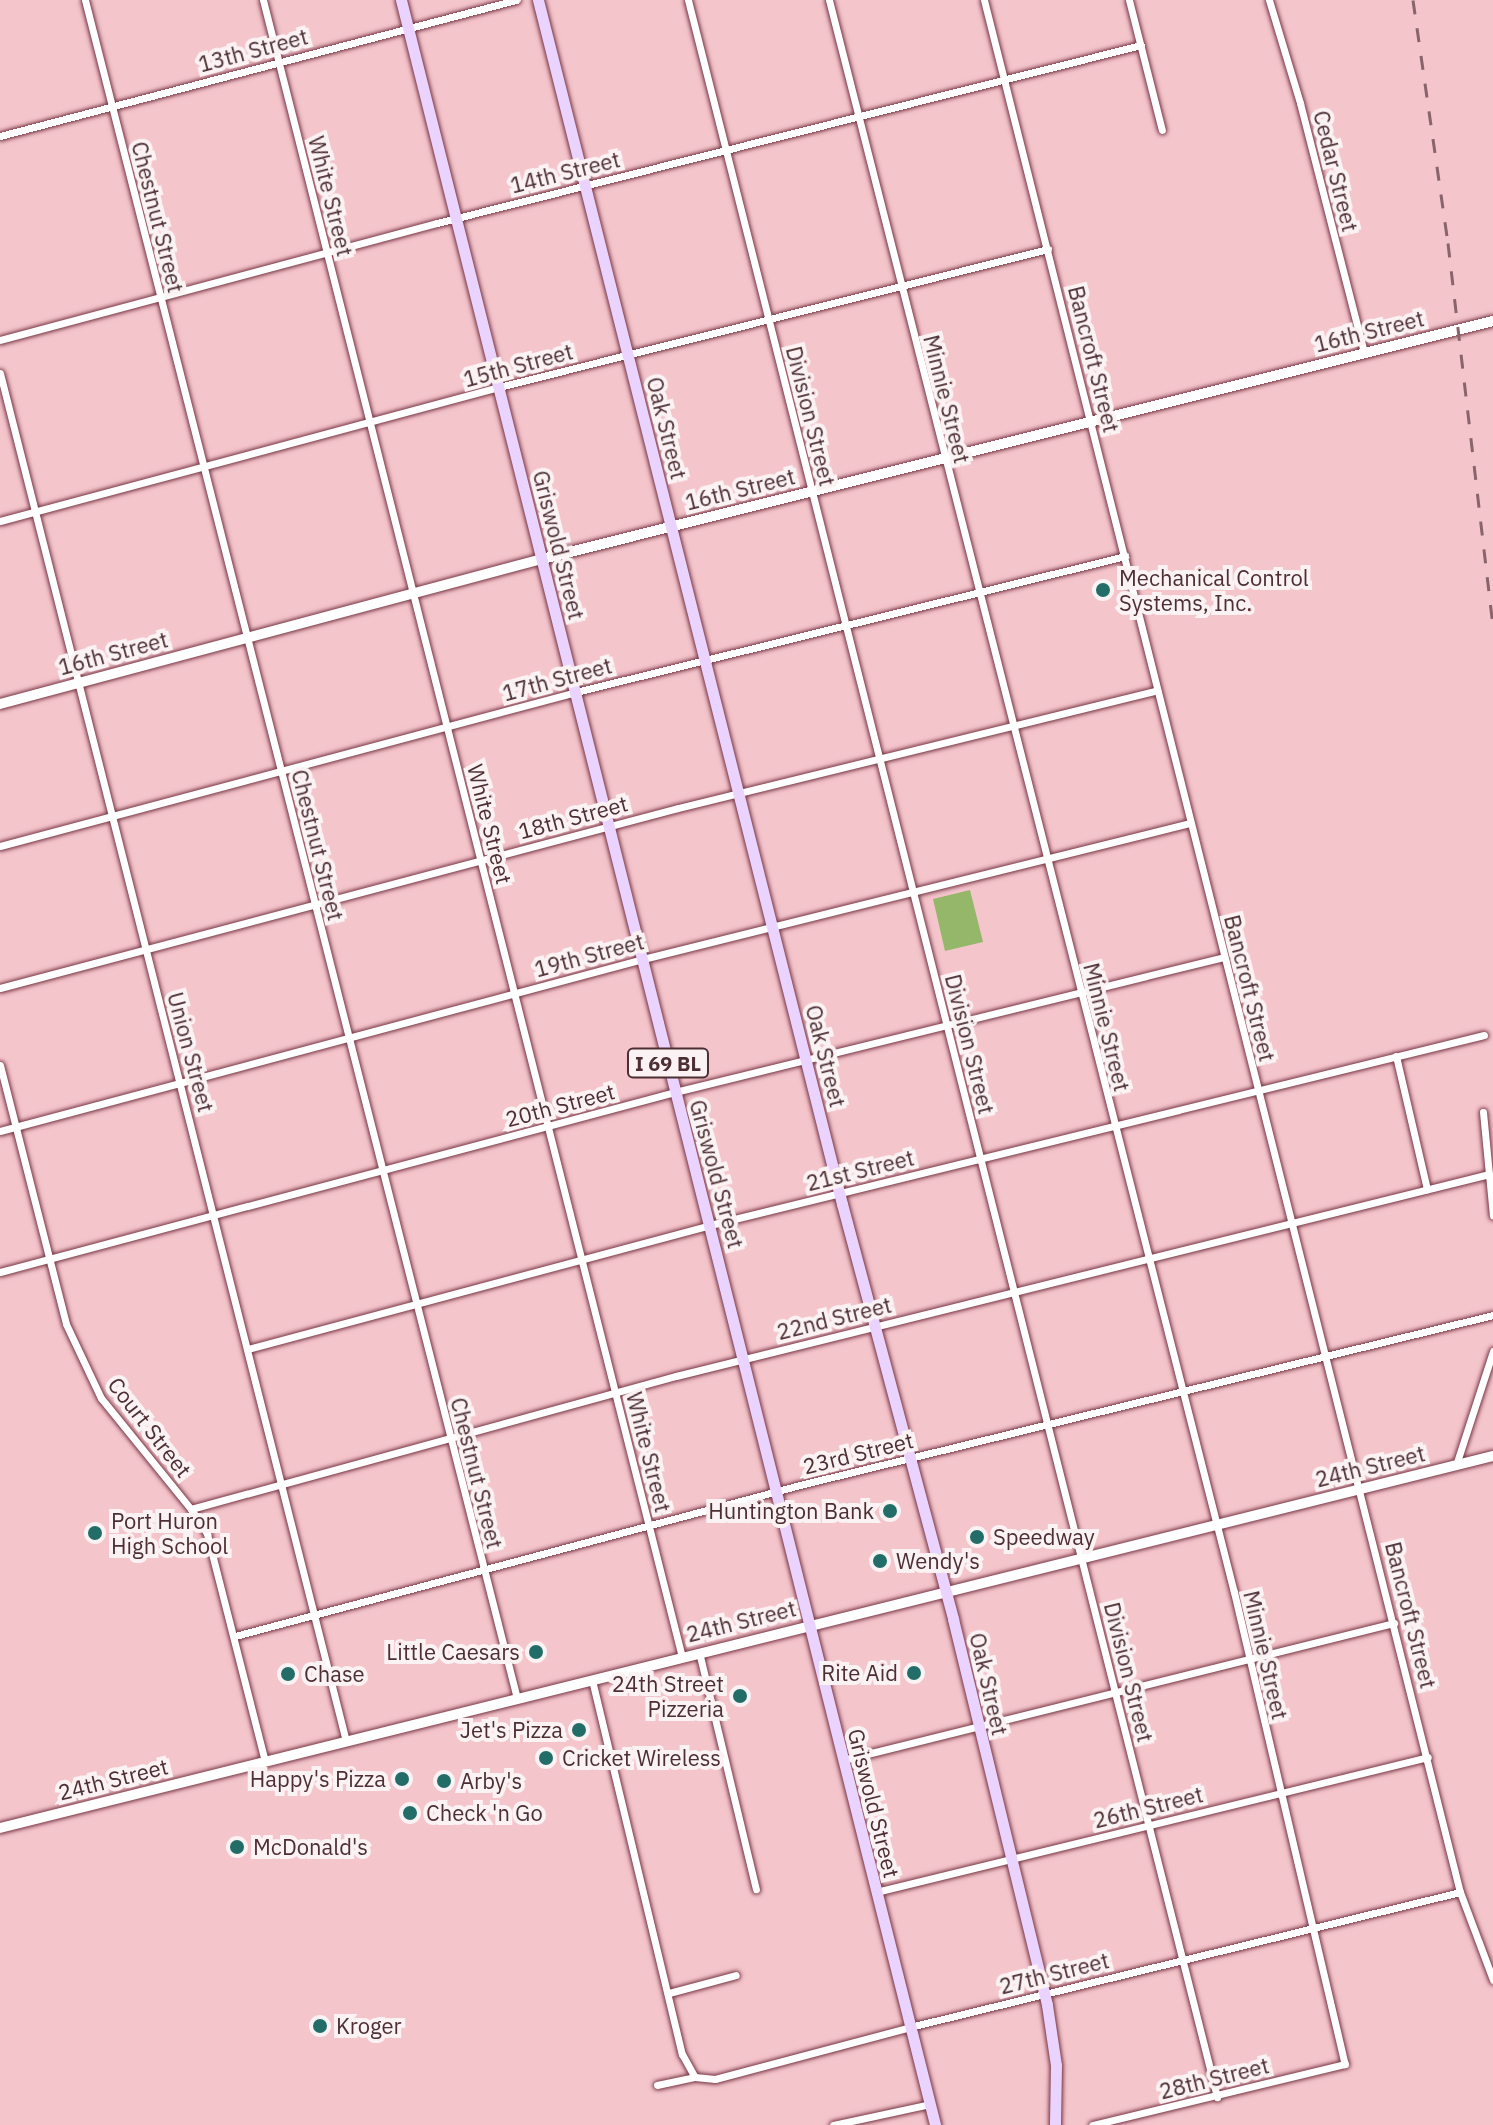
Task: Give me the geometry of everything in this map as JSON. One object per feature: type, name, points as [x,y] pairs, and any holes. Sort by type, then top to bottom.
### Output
[{"type":"main road","name":"Griswold Street","points":[[401,0],[935,2125]]},
{"type":"main road","name":"Oak Street","points":[[538,0],[839,1193],[908,1459],[932,1534],[1043,1994],[1056,2065],[1055,2125]]},
{"type":"street","name":"Chestnut Street","points":[[85,0],[517,1698]]},
{"type":"street","name":"White Street","points":[[263,0],[682,1657]]},
{"type":"street","name":"13th Street","points":[[0,136],[516,0]]},
{"type":"street","name":"Division Street","points":[[688,0],[1217,2097]]},
{"type":"street","name":"Minnie Street","points":[[829,0],[1216,1525],[1345,2064]]},
{"type":"street","name":"Bancroft Street","points":[[984,0],[1460,1892],[1493,1980]]},
{"type":"street","points":[[1129,0],[1162,130]]},
{"type":"street","name":"Cedar Street","points":[[1269,0],[1300,103],[1364,353]]},
{"type":"street","name":"14th Street","points":[[0,340],[457,217],[1141,45]]},
{"type":"street","name":"15th Street","points":[[0,521],[499,387],[1048,249]]},
{"type":"street","name":"16th Street","points":[[0,704],[413,592],[1493,321]]},
{"type":"street","name":"Union Street","points":[[0,373],[346,1741]]},
{"type":"street","name":"17th Street","points":[[0,846],[576,692],[1125,556]]},
{"type":"street","name":"18th Street","points":[[0,988],[738,793],[1157,690]]},
{"type":"street","name":"19th Street","points":[[0,1131],[643,959],[1190,823]]},
{"type":"street","name":"20th Street","points":[[0,1272],[675,1092],[1224,957]]},
{"type":"street","name":"21st Street","points":[[248,1349],[710,1225],[1484,1035]]},
{"type":"street","points":[[1396,1056],[1427,1189]]},
{"type":"street","name":"Court Street","points":[[0,1065],[66,1324],[101,1398],[191,1509],[214,1553],[265,1761]]},
{"type":"street","points":[[1483,1112],[1493,1216]]},
{"type":"street","name":"22nd Street","points":[[191,1509],[743,1359],[1489,1174]]},
{"type":"street","name":"23rd Street","points":[[235,1636],[776,1492],[1493,1315]]},
{"type":"street","points":[[1456,1465],[1493,1351]]},
{"type":"street","name":"24th Street","points":[[0,1828],[1493,1456]]},
{"type":"street","points":[[843,1760],[1394,1623]]},
{"type":"street","points":[[699,1652],[756,1889]]},
{"type":"street","points":[[592,1680],[686,2067],[695,2077]]},
{"type":"street","name":"26th Street","points":[[876,1892],[1428,1757]]},
{"type":"street","name":"27th Street","points":[[657,2085],[695,2077],[715,2079],[910,2027],[1460,1892]]},
{"type":"street","points":[[669,1993],[736,1975]]},
{"type":"street","name":"28th Street","points":[[1092,2125],[1345,2064]]},
{"type":"street","points":[[833,2125],[930,2104]]},
{"type":"green space","points":[[970,890],[983,942],[945,951],[933,899]]},
{"type":"railway","points":[[1413,0],[1448,243],[1493,628]]},
{"type":"place","name":"Mechanical Control Systems, Inc.","points":[[1103,590]]},
{"type":"place","name":"Huntington Bank","points":[[890,1511]]},
{"type":"place","name":"Port Huron High School","points":[[95,1533]]},
{"type":"place","name":"Speedway","points":[[977,1537]]},
{"type":"place","name":"Wendy's","points":[[880,1561]]},
{"type":"place","name":"Little Caesars","points":[[536,1652]]},
{"type":"place","name":"Rite Aid","points":[[914,1673]]},
{"type":"place","name":"Chase","points":[[288,1674]]},
{"type":"place","name":"24th Street Pizzeria","points":[[740,1696]]},
{"type":"place","name":"Jet's Pizza","points":[[579,1730]]},
{"type":"place","name":"Cricket Wireless","points":[[546,1758]]},
{"type":"place","name":"Happy's Pizza","points":[[402,1779]]},
{"type":"place","name":"Arby's","points":[[444,1781]]},
{"type":"place","name":"Check 'n Go","points":[[410,1813]]},
{"type":"place","name":"McDonald's","points":[[237,1847]]},
{"type":"place","name":"Kroger","points":[[320,2026]]}]
